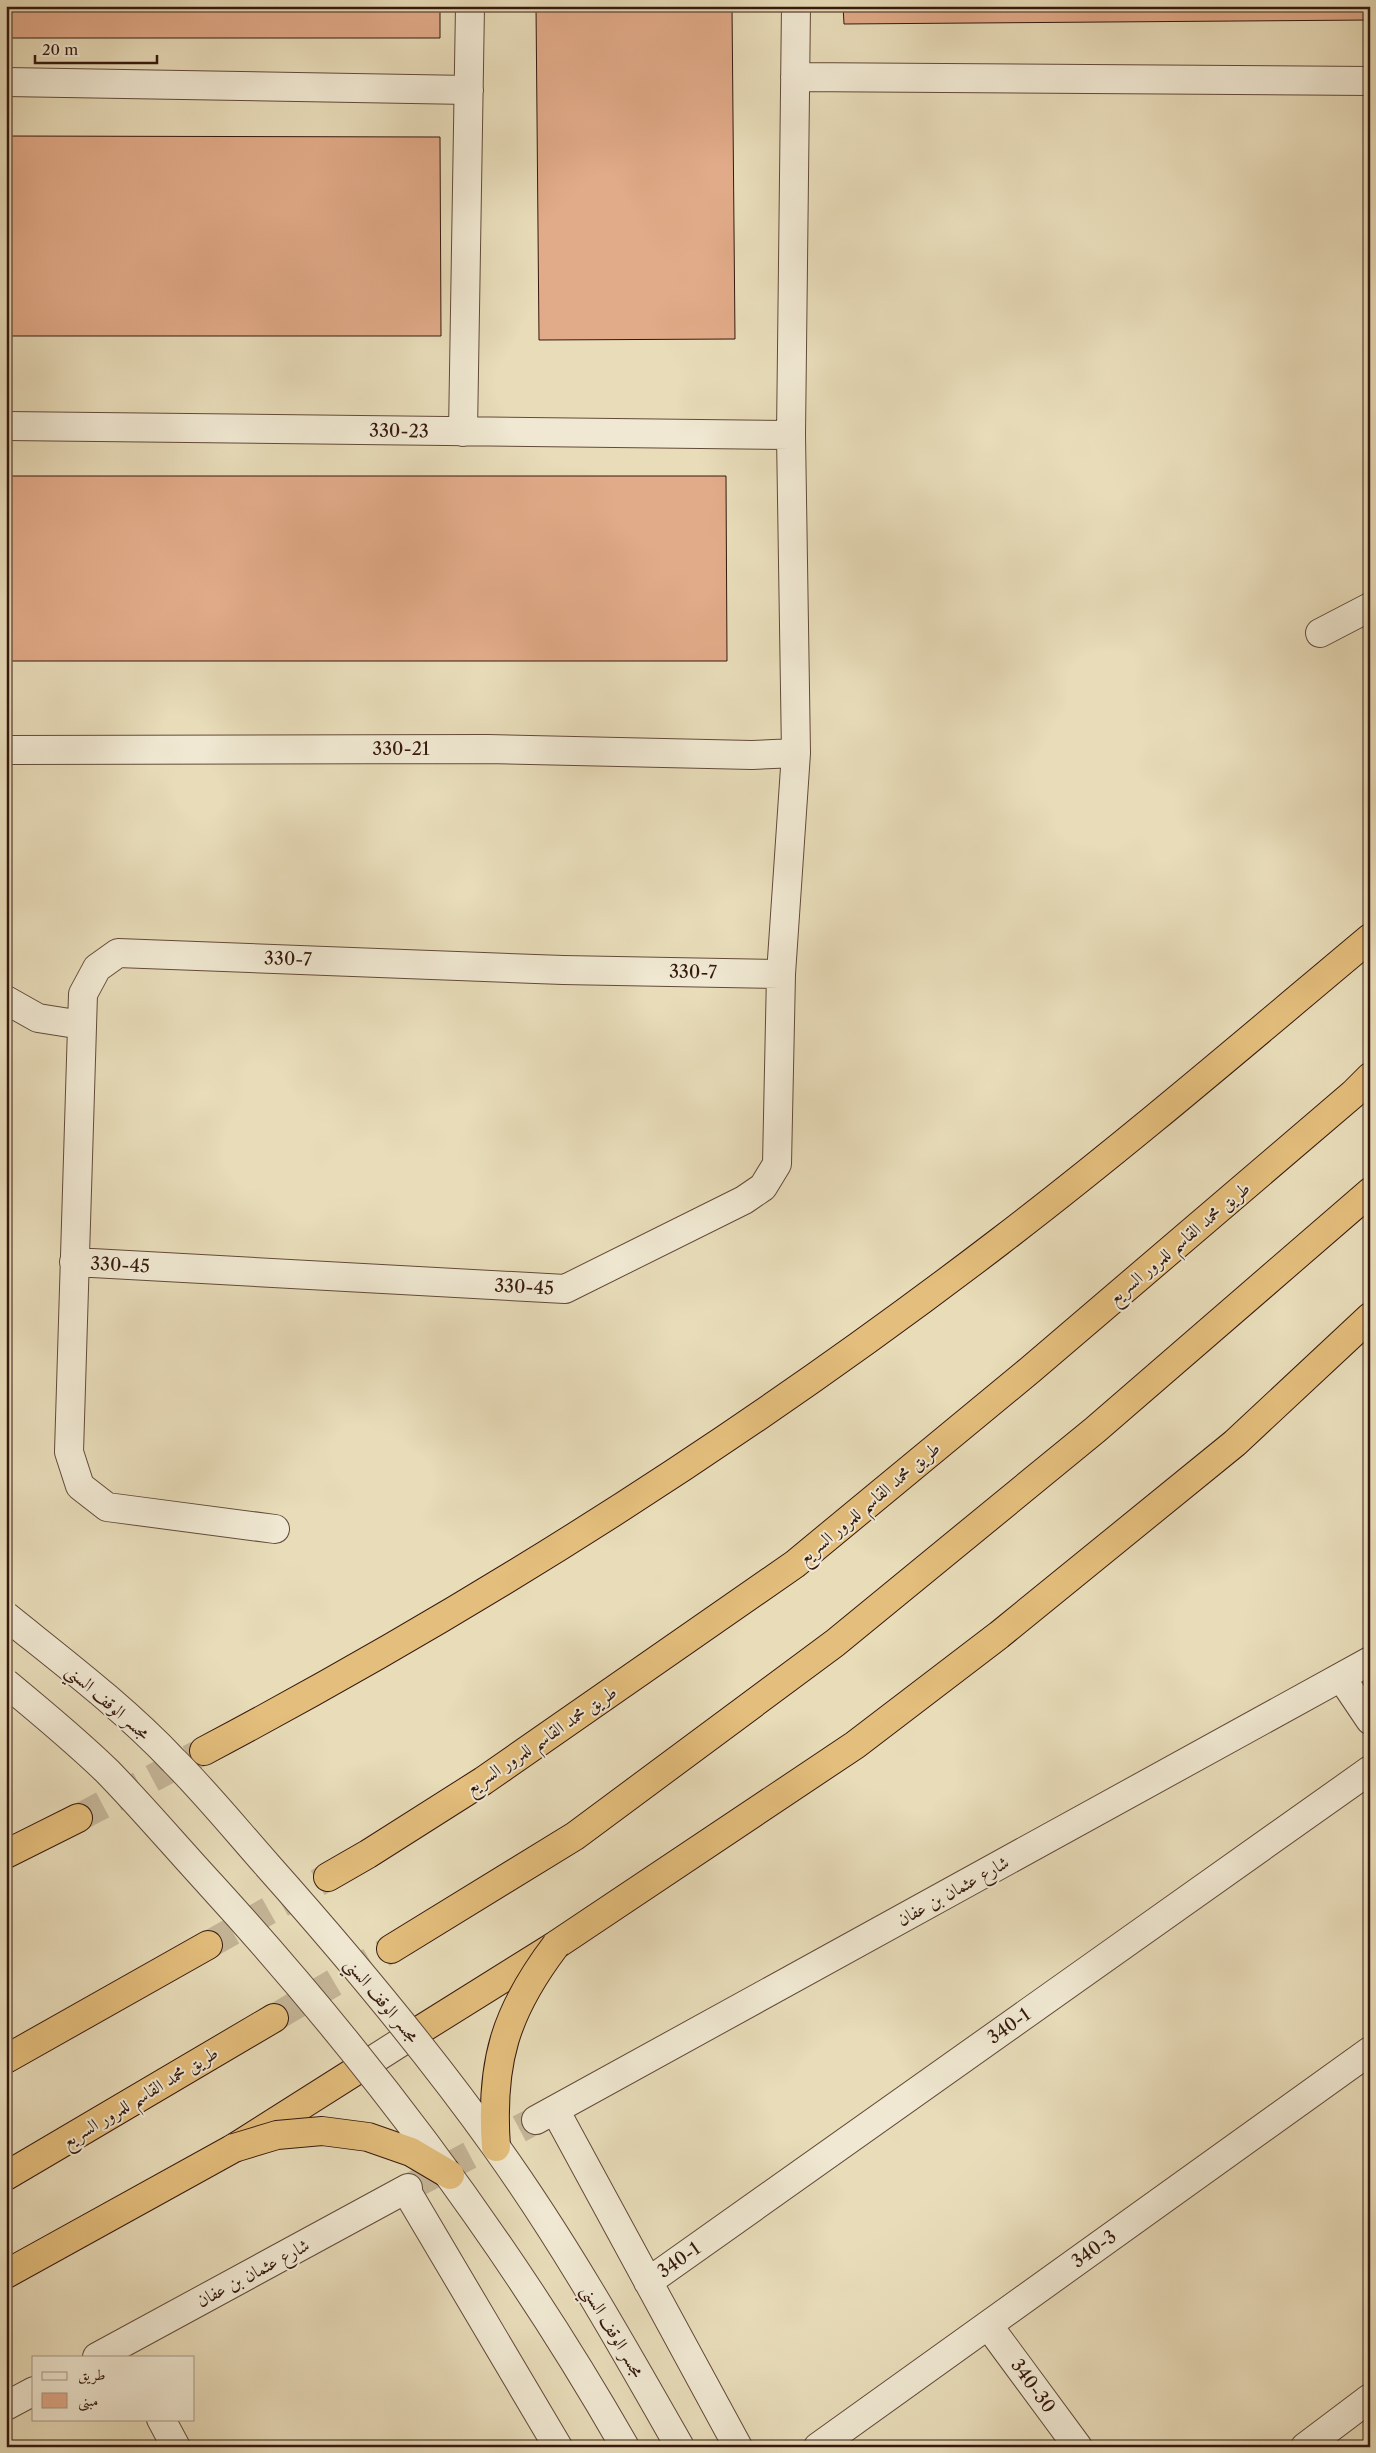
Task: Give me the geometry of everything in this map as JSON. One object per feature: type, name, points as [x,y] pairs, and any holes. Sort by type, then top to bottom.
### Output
[{"type":"highway","points":[[204,1751],[398,1645],[523,1570],[647,1492],[768,1410],[998,1243],[1117,1149],[1370,938]]},
{"type":"highway","name":"طريق محمد القاسم للمرور السريع","points":[[328,1877],[368,1854],[483,1781],[795,1564],[1037,1364],[1354,1094],[1370,1077]]},
{"type":"highway","points":[[391,1949],[575,1836],[835,1643],[1095,1430],[1370,1192]]},
{"type":"highway","points":[[412,2035],[556,1944],[855,1745],[999,1635],[1236,1443],[1370,1317]]},
{"type":"highway","points":[[6,1854],[78,1818]]},
{"type":"highway","points":[[496,2148],[493,2110],[496,2075],[504,2039],[516,2005],[534,1973],[556,1944]]},
{"type":"highway","points":[[6,2059],[208,1945]]},
{"type":"highway","name":"طريق محمد القاسم للمرور السريع","points":[[6,2176],[274,2018]]},
{"type":"highway","points":[[6,2274],[234,2148],[365,2065]]},
{"type":"highway","points":[[234,2148],[278,2134],[322,2131],[368,2137],[411,2152],[450,2175]]},
{"type":"street","points":[[463,432],[470,6]]},
{"type":"street","name":"330-45","points":[[74,1262],[566,1289],[744,1200],[763,1186],[777,1164],[781,974],[796,753],[791,435],[796,6]]},
{"type":"street","points":[[795,77],[1370,81]]},
{"type":"street","points":[[6,82],[469,90]]},
{"type":"street","name":"330-23","points":[[6,426],[791,435]]},
{"type":"street","points":[[1320,633],[1370,607]]},
{"type":"street","name":"330-21","points":[[6,750],[487,749],[752,755],[796,753]]},
{"type":"street","name":"330-7","points":[[275,1528],[107,1507],[80,1486],[69,1452],[83,994],[97,968],[118,953],[563,970],[781,974]]},
{"type":"street","points":[[6,1000],[38,1018],[82,1025]]},
{"type":"street","name":"مجسر الوقف السني","points":[[6,1616],[93,1686],[174,1760],[313,1917],[412,2035],[496,2148],[552,2230],[623,2347],[680,2447]]},
{"type":"street","name":"شارع عثمان بن عفان","points":[[648,2282],[545,2115],[1370,1661]]},
{"type":"street","points":[[1341,1677],[1370,1720]]},
{"type":"street","points":[[6,1683],[106,1771],[265,1944],[365,2065],[450,2175],[511,2263],[584,2375],[625,2447]]},
{"type":"street","name":"340-1","points":[[648,2282],[1370,1770]]},
{"type":"street","points":[[365,2065],[412,2035]]},
{"type":"street","name":"340-3","points":[[818,2447],[1370,2051]]},
{"type":"street","name":"شارع عثمان بن عفان","points":[[101,2356],[124,2350],[407,2189],[558,2447]]},
{"type":"street","points":[[648,2282],[738,2447]]},
{"type":"street","name":"340-30","points":[[988,2325],[1078,2447]]},
{"type":"street","points":[[6,2406],[32,2392]]},
{"type":"street","points":[[1305,2447],[1370,2398]]},
{"type":"street","points":[[162,2420],[176,2447]]},
{"type":"building","points":[[6,6],[440,6],[440,38],[6,38]]},
{"type":"building","points":[[536,6],[732,6],[735,339],[539,340]]},
{"type":"building","points":[[843,6],[1370,6],[1370,20],[844,24]]},
{"type":"building","points":[[6,136],[440,137],[441,336],[6,336]]},
{"type":"building","points":[[6,476],[726,476],[727,661],[6,661]]},
{"type":"tunnel","points":[[78,1818],[198,1754]]},
{"type":"tunnel","points":[[208,1945],[328,1877]]},
{"type":"tunnel","points":[[274,2018],[391,1949]]},
{"type":"tunnel","points":[[408,2188],[536,2120]]}]
